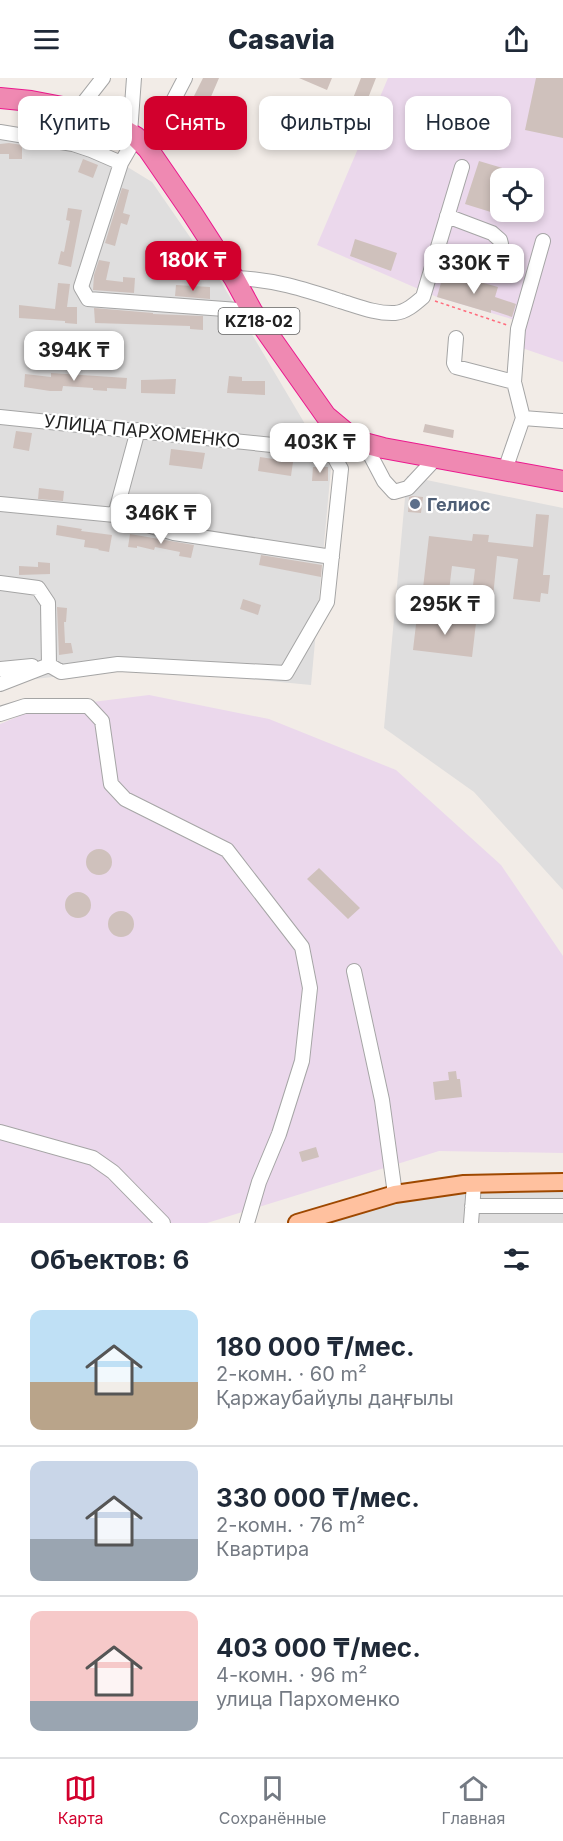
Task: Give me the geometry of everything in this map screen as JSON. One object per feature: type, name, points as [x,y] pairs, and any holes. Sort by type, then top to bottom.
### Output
[{"type":"highway","name":"KZ18-02","points":[[0,98],[18,100]]},
{"type":"highway","name":"KZ18-02","points":[[132,135],[138,139],[234,278],[252,311],[326,416],[357,439],[436,458],[563,481]]},
{"type":"main road","points":[[297,1223],[395,1194],[474,1184],[563,1182]]},
{"type":"street","points":[[89,96],[103,78]]},
{"type":"street","points":[[134,78],[138,139]]},
{"type":"street","points":[[185,78],[121,163],[81,287],[88,299],[252,311]]},
{"type":"street","points":[[0,132],[73,144],[121,163]]},
{"type":"street","points":[[234,278],[255,278],[279,282],[371,310],[395,313],[404,310],[416,304],[423,297],[462,166]]},
{"type":"street","points":[[436,250],[490,263],[498,258],[501,244],[496,236],[447,216]]},
{"type":"street","points":[[505,471],[523,418],[514,382],[518,329],[543,241]]},
{"type":"street","points":[[456,338],[454,360],[456,367],[514,382]]},
{"type":"street","name":"УЛИЦА ПАРХОМЕНКО","points":[[0,417],[331,451]]},
{"type":"street","points":[[523,418],[563,421]]},
{"type":"street","points":[[116,515],[138,430]]},
{"type":"street","points":[[0,669],[49,665],[61,672],[118,664],[286,673],[327,602],[341,469],[331,451],[357,439],[384,481],[394,492],[408,488],[436,458]]},
{"type":"street","points":[[0,504],[116,515],[174,533],[332,557]]},
{"type":"street","points":[[0,583],[38,588],[48,603],[49,665]]},
{"type":"street","points":[[0,684],[49,665]]},
{"type":"street","points":[[0,714],[25,706],[88,706],[102,721],[111,784],[125,799],[227,850],[302,947],[310,988],[302,1061],[279,1134],[259,1182],[247,1223]]},
{"type":"street","points":[[354,972],[382,1100],[395,1194]]},
{"type":"street","points":[[0,1132],[93,1158],[113,1172],[163,1223]]},
{"type":"street","points":[[471,1223],[474,1184]]},
{"type":"street","points":[[472,1206],[563,1206]]},
{"type":"path","points":[[423,297],[518,329]]},
{"type":"shaded area","points":[[388,78],[563,78],[563,362],[519,347],[525,323],[437,297],[317,245],[357,150],[393,150],[393,96],[380,96]]},
{"type":"shaded area","points":[[0,135],[18,138],[18,150],[100,150],[152,182],[221,282],[331,468],[311,685],[131,668],[0,683]]},
{"type":"shaded area","points":[[407,476],[563,508],[563,890],[474,792],[384,728]]},
{"type":"shaded area","points":[[149,695],[269,719],[396,770],[501,865],[563,956],[563,1153],[439,1151],[207,1223],[0,1223],[0,724],[36,709]]},
{"type":"shaded area","points":[[466,1189],[563,1190],[563,1223],[326,1223],[414,1196]]},
{"type":"building","points":[[203,78],[219,78],[211,96],[194,96]]},
{"type":"building","points":[[299,78],[332,78],[327,90]]},
{"type":"building","points":[[361,78],[376,78],[369,96],[354,96]]},
{"type":"building","points":[[536,78],[563,78],[563,138],[525,130]]},
{"type":"building","points":[[0,144],[18,144],[18,150],[22,150],[22,159],[9,159],[9,154],[0,154]]},
{"type":"building","points":[[83,159],[98,165],[93,178],[78,172]]},
{"type":"building","points":[[479,161],[502,168],[490,168],[490,212],[465,204]]},
{"type":"building","points":[[122,188],[129,190],[123,213],[130,215],[127,225],[121,223],[115,246],[105,243]]},
{"type":"building","points":[[68,208],[82,210],[71,267],[58,264],[61,251],[64,252],[70,221],[66,220]]},
{"type":"building","points":[[355,239],[397,253],[391,271],[350,256]]},
{"type":"building","points":[[511,254],[521,257],[513,283],[503,280]]},
{"type":"building","points":[[99,260],[110,262],[106,280],[123,282],[123,277],[135,278],[134,293],[93,290],[94,275]]},
{"type":"building","points":[[444,272],[498,287],[495,297],[516,304],[512,317],[437,297]]},
{"type":"building","points":[[58,283],[70,284],[67,307],[77,307],[77,324],[19,318],[19,305],[55,309]]},
{"type":"building","points":[[176,285],[210,287],[210,299],[175,296]]},
{"type":"building","points":[[94,308],[203,316],[203,330],[190,329],[190,326],[95,323]]},
{"type":"building","points":[[51,373],[127,378],[126,389],[107,388],[107,391],[63,386],[62,391],[50,391],[24,387],[25,374],[51,377]]},
{"type":"building","points":[[229,376],[242,377],[242,381],[265,381],[265,395],[227,393]]},
{"type":"building","points":[[176,379],[175,394],[141,393],[141,380]]},
{"type":"building","points":[[425,424],[454,430],[453,438],[423,432]]},
{"type":"building","points":[[16,431],[32,433],[29,451],[13,448]]},
{"type":"building","points":[[171,449],[205,453],[202,469],[169,465]]},
{"type":"building","points":[[260,457],[293,462],[291,476],[258,471]]},
{"type":"building","points":[[313,467],[328,467],[328,481],[312,481]]},
{"type":"building","points":[[39,488],[64,491],[63,501],[38,499]]},
{"type":"building","name":"Гелиос","points":[[409,497],[423,497],[421,513],[408,512]]},
{"type":"building","points":[[178,507],[195,509],[194,514],[208,516],[206,528],[176,521]]},
{"type":"building","points":[[536,514],[549,515],[543,575],[550,575],[548,594],[541,593],[540,602],[513,599],[518,559],[497,556],[493,597],[472,594],[475,569],[452,566],[449,591],[423,588],[429,536],[472,541],[473,534],[489,535],[488,542],[533,547]]},
{"type":"building","points":[[57,525],[112,535],[109,552],[84,547],[85,540],[56,535]]},
{"type":"building","points":[[130,534],[194,545],[191,558],[179,556],[180,552],[155,547],[154,550],[137,546],[137,548],[128,547]]},
{"type":"building","points":[[261,555],[322,565],[321,577],[259,565]]},
{"type":"building","points":[[38,562],[50,563],[50,574],[19,575],[19,566],[38,567]]},
{"type":"building","points":[[243,599],[261,605],[258,615],[240,609]]},
{"type":"building","points":[[57,607],[67,608],[66,622],[64,622],[65,643],[71,643],[73,653],[59,655]]},
{"type":"building","points":[[417,616],[476,623],[472,657],[413,650]]},
{"type":"building","points":[[99,849],[108,853],[112,862],[108,871],[99,875],[90,871],[86,862],[90,853]]},
{"type":"building","points":[[319,868],[360,908],[348,919],[307,879]]},
{"type":"building","points":[[78,892],[87,896],[91,905],[87,914],[78,918],[69,914],[65,905],[69,896]]},
{"type":"building","points":[[121,911],[130,915],[134,924],[130,933],[121,937],[112,933],[108,924],[112,915]]},
{"type":"building","points":[[456,1071],[457,1079],[460,1079],[462,1097],[435,1100],[433,1082],[449,1080],[448,1072]]},
{"type":"building","points":[[316,1147],[319,1157],[302,1162],[299,1152]]},
{"type":"place","name":"Гелиос","points":[[415,504]]}]
